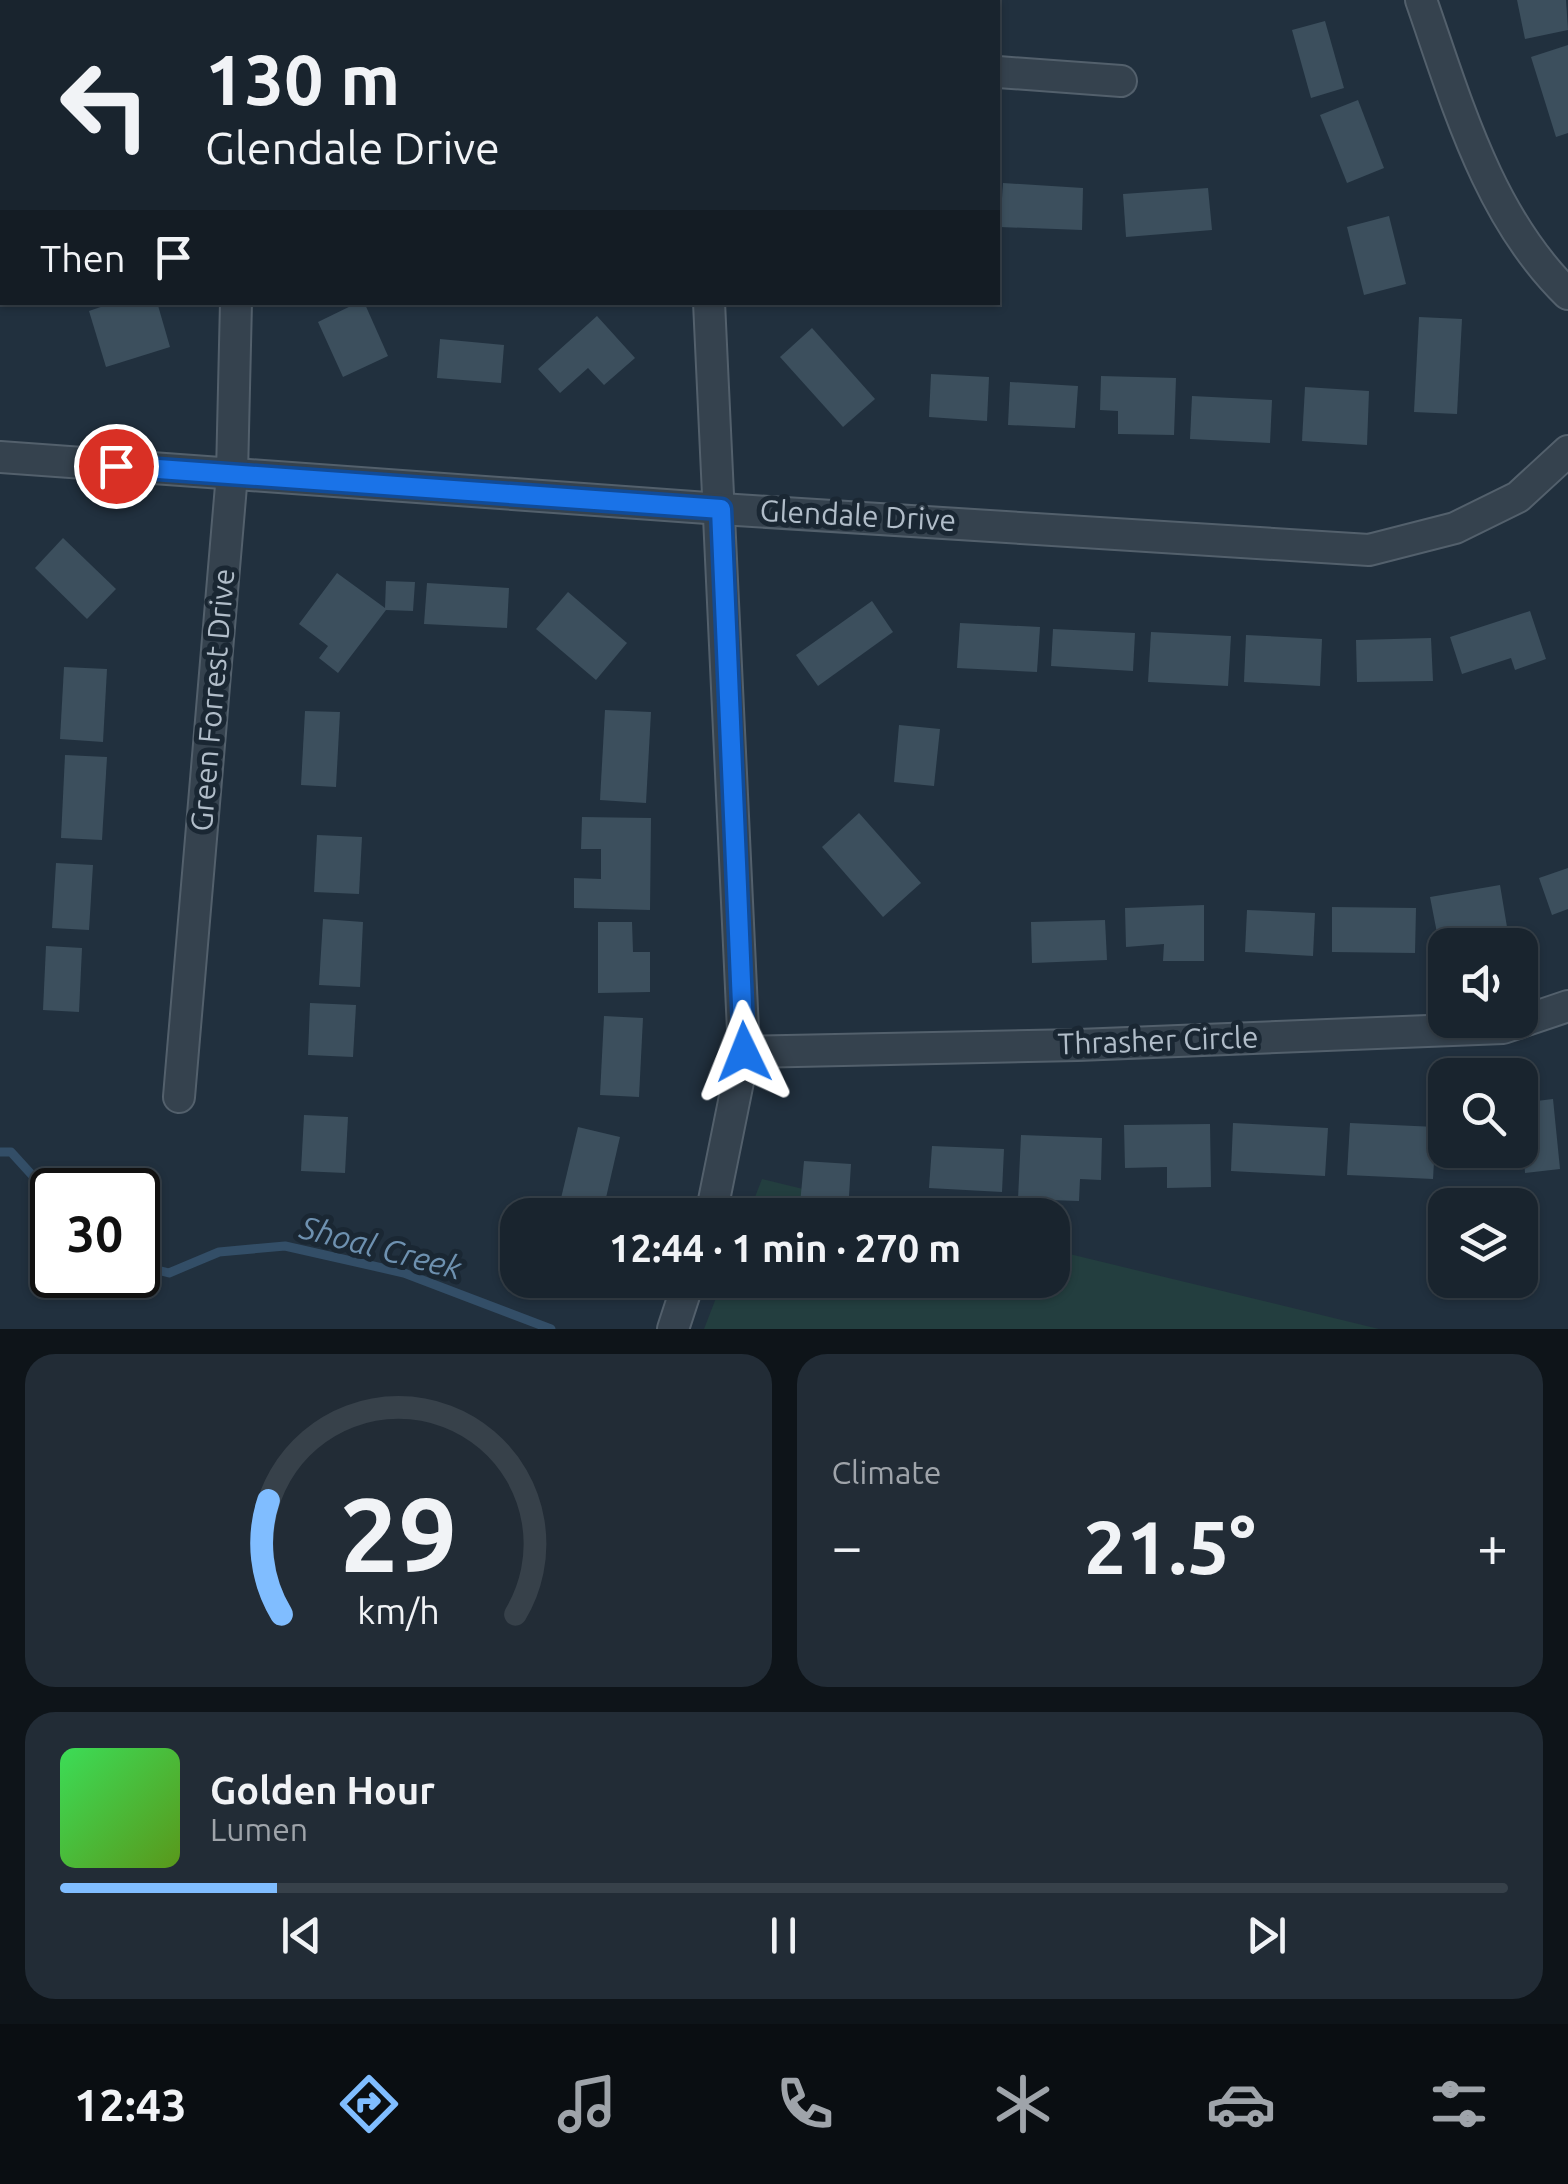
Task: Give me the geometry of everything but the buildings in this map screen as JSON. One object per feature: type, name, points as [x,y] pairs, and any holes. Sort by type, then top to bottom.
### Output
[{"type":"street","points":[[1421,0],[1455,99],[1500,208],[1568,294]]},
{"type":"street","points":[[1000,72],[1122,81]]},
{"type":"street","name":"Green Forrest Drive","points":[[179,1097],[232,474],[236,305]]},
{"type":"street","points":[[710,305],[744,1052],[715,1198]]},
{"type":"street","name":"Glendale Drive","points":[[0,457],[721,509],[1370,550],[1456,528],[1518,497],[1568,451]]},
{"type":"street","name":"Thrasher Circle","points":[[744,1052],[1078,1045],[1503,1028],[1568,1006]]},
{"type":"street","points":[[673,1329],[684,1298]]},
{"type":"green space","points":[[762,1179],[840,1198],[755,1198]]},
{"type":"green space","points":[[1070,1254],[1379,1329],[704,1329],[716,1298],[1070,1298]]},
{"type":"waterway","name":"Shoal Creek","points":[[0,1152],[11,1152],[30,1173]]},
{"type":"waterway","name":"Shoal Creek","points":[[160,1271],[169,1273],[219,1252],[285,1246],[404,1273],[551,1329]]},
{"type":"route","points":[[116,466],[721,509],[744,1052]]}]
